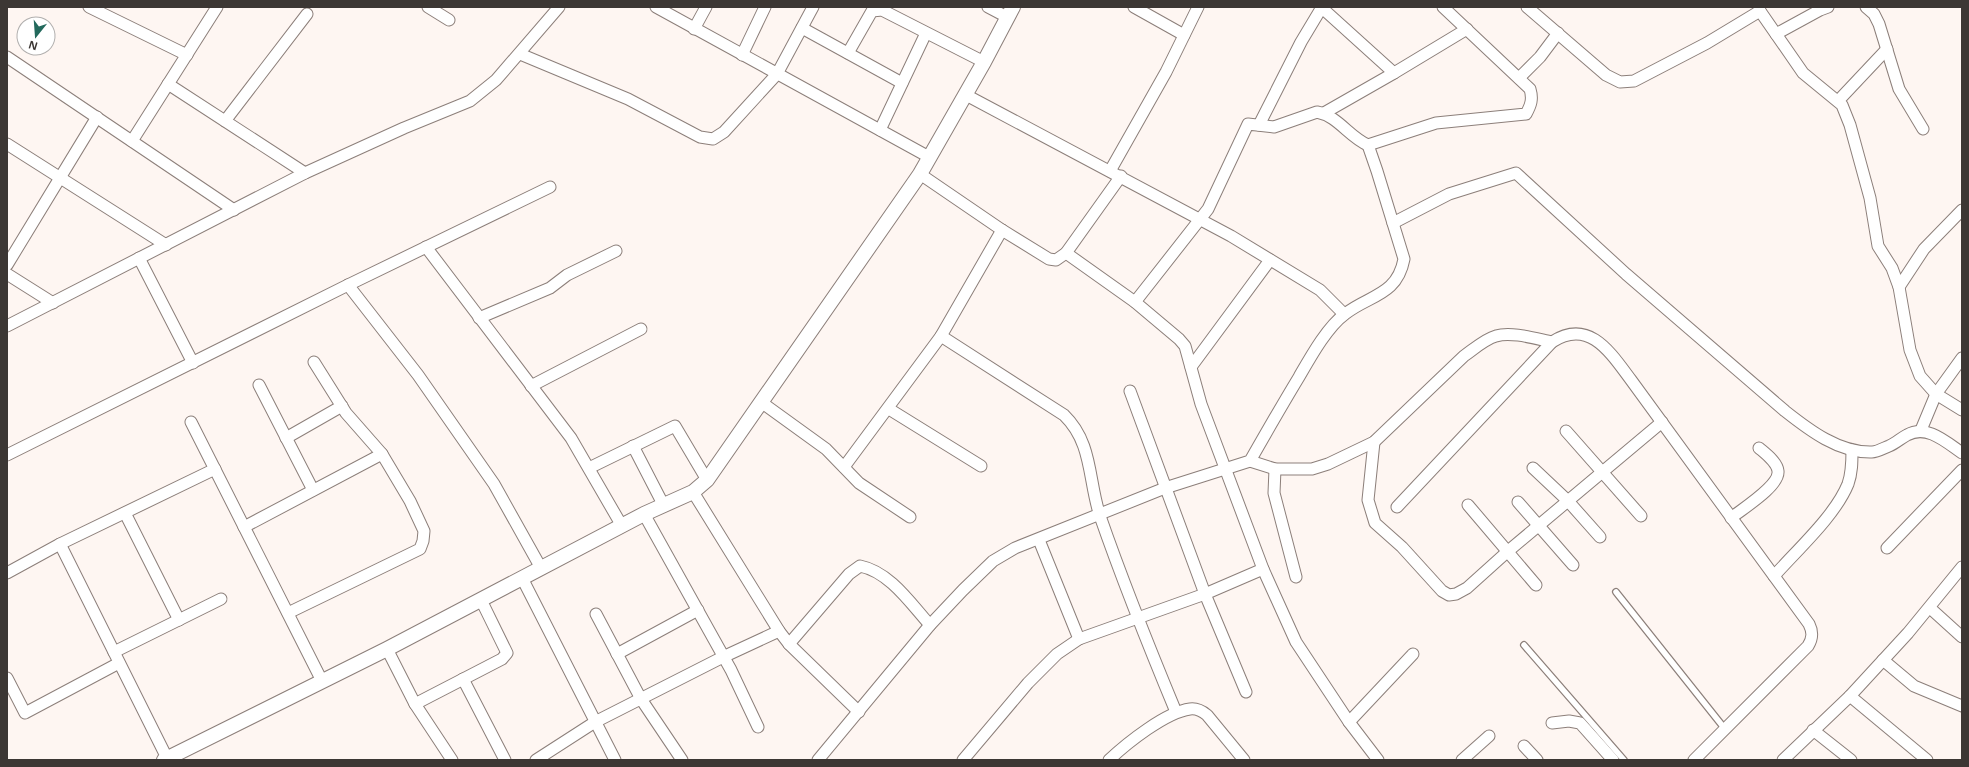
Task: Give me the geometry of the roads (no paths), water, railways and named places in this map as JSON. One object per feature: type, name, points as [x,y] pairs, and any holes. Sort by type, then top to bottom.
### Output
[{"type":"street","points":[[89,7],[187,55]]},
{"type":"street","points":[[132,141],[217,7]]},
{"type":"street","points":[[428,7],[449,20]]},
{"type":"street","points":[[7,326],[305,173],[404,128],[470,101],[496,80],[559,7]]},
{"type":"street","points":[[656,7],[929,157]]},
{"type":"street","points":[[694,29],[706,7]]},
{"type":"street","points":[[742,55],[765,7]]},
{"type":"street","points":[[520,54],[628,99],[700,137],[713,139],[724,132],[777,74],[813,7]]},
{"type":"street","points":[[60,544],[165,759],[387,649],[644,514],[693,492],[707,480],[920,174],[966,95],[1010,12],[988,7]]},
{"type":"street","points":[[1134,7],[1184,35]]},
{"type":"street","points":[[1110,171],[1166,72],[1198,7]]},
{"type":"street","points":[[1259,125],[1301,42],[1321,7],[1394,73]]},
{"type":"street","points":[[1368,145],[1436,123],[1526,114],[1532,97],[1530,89],[1443,7]]},
{"type":"street","points":[[1527,7],[1613,79],[1620,82],[1634,81],[1707,43],[1760,9],[1803,73],[1842,105],[1850,124],[1870,198],[1878,246],[1892,268],[1899,287],[1910,350],[1920,376],[1936,394],[1962,410]]},
{"type":"street","points":[[1776,34],[1828,7]]},
{"type":"street","points":[[1866,7],[1874,14],[1879,24],[1899,89],[1923,129]]},
{"type":"street","points":[[848,53],[872,11],[876,9],[882,10],[984,62]]},
{"type":"street","points":[[225,121],[307,14]]},
{"type":"street","points":[[802,28],[902,82]]},
{"type":"street","points":[[1324,113],[1467,29]]},
{"type":"street","points":[[880,130],[926,33]]},
{"type":"street","points":[[1519,78],[1540,57],[1558,33]]},
{"type":"street","points":[[1838,101],[1887,49]]},
{"type":"street","points":[[7,57],[234,210]]},
{"type":"street","points":[[168,84],[305,173]]},
{"type":"street","points":[[966,95],[1200,219],[1320,290],[1344,314]]},
{"type":"street","points":[[1135,302],[1208,209],[1248,124],[1274,127],[1317,112],[1324,113],[1355,138],[1368,145],[1378,171],[1404,259],[1402,269],[1396,281],[1381,294],[1344,314],[1323,339],[1310,358],[1250,461]]},
{"type":"street","points":[[7,264],[97,117]]},
{"type":"street","points":[[9,149],[60,178],[166,245]]},
{"type":"street","points":[[920,174],[1002,230],[1049,258],[1056,260],[1066,253],[1121,176]]},
{"type":"street","points":[[1393,223],[1449,194],[1516,174],[1626,274],[1785,411],[1808,429],[1852,450],[1873,452],[1893,444],[1908,434],[1921,430],[1937,436],[1962,453]]},
{"type":"street","points":[[7,455],[348,285],[550,187]]},
{"type":"street","points":[[1899,287],[1924,249],[1962,210]]},
{"type":"street","points":[[844,467],[889,409],[941,336],[1002,230]]},
{"type":"street","points":[[426,247],[571,438],[622,526]]},
{"type":"street","points":[[479,318],[550,288],[566,275],[616,251]]},
{"type":"street","points":[[1066,253],[1135,302],[1179,339],[1185,346],[1201,404],[1263,570],[1296,642],[1349,722],[1378,760]]},
{"type":"street","points":[[139,258],[193,363]]},
{"type":"street","points":[[1191,368],[1270,260]]},
{"type":"street","points":[[10,279],[53,303]]},
{"type":"street","points":[[348,285],[418,375],[494,484],[541,568]]},
{"type":"street","points":[[531,386],[640,329]]},
{"type":"street","points":[[1397,507],[1552,342],[1564,334],[1578,333],[1594,339],[1610,352],[1774,576],[1812,631],[1812,640],[1808,646],[1694,760]]},
{"type":"street","points":[[818,760],[860,712],[930,625],[993,561],[1015,548],[1039,540],[1165,488],[1250,461],[1275,469],[1312,469],[1328,464],[1374,442],[1464,356],[1496,335],[1517,336],[1552,342]]},
{"type":"street","points":[[941,336],[1064,415],[1083,440],[1099,514],[1138,619],[1176,712]]},
{"type":"street","points":[[1921,430],[1936,394],[1962,358]]},
{"type":"street","points":[[288,613],[420,549],[423,541],[424,531],[410,501],[382,454],[342,406],[314,362]]},
{"type":"street","points":[[259,385],[313,490]]},
{"type":"street","points":[[1130,391],[1165,488],[1246,692]]},
{"type":"street","points":[[761,402],[826,449],[859,483],[910,517]]},
{"type":"street","points":[[286,438],[342,406]]},
{"type":"street","points":[[889,409],[981,466]]},
{"type":"street","points":[[191,422],[322,681]]},
{"type":"street","points":[[1374,442],[1368,500],[1375,523],[1402,547],[1442,591],[1449,595],[1456,594],[1467,588],[1507,552],[1662,422]]},
{"type":"street","points":[[589,468],[674,426],[707,480]]},
{"type":"street","points":[[1566,431],[1640,516]]},
{"type":"street","points":[[633,446],[664,506]]},
{"type":"street","points":[[1731,518],[1770,488],[1777,480],[1778,472],[1775,463],[1759,448]]},
{"type":"street","points":[[1774,576],[1837,506],[1848,483],[1852,464],[1852,450]]},
{"type":"street","points":[[244,527],[382,454]]},
{"type":"street","points":[[1533,468],[1568,501],[1600,537]]},
{"type":"street","points":[[7,573],[60,544],[215,469]]},
{"type":"street","points":[[1275,469],[1274,493],[1296,577]]},
{"type":"street","points":[[1887,548],[1962,470]]},
{"type":"street","points":[[693,492],[779,631],[789,644],[860,712]]},
{"type":"street","points":[[1518,502],[1573,565]]},
{"type":"street","points":[[1468,505],[1536,585]]},
{"type":"street","points":[[125,513],[179,620]]},
{"type":"street","points":[[644,514],[698,610],[758,727]]},
{"type":"street","points":[[1039,540],[1079,639]]},
{"type":"street","points":[[789,644],[849,574],[860,566],[870,568],[885,576],[930,625]]},
{"type":"street","points":[[1783,760],[1850,696],[1930,608],[1962,568]]},
{"type":"street","points":[[963,760],[1028,683],[1057,654],[1079,639],[1206,594],[1263,570]]},
{"type":"street","points":[[522,578],[614,760]]},
{"type":"street","points":[[114,652],[220,599]]},
{"type":"street","points":[[415,704],[502,659],[506,653],[506,648],[481,600]]},
{"type":"street","points":[[1930,608],[1962,637]]},
{"type":"street","points":[[617,654],[698,610]]},
{"type":"street","points":[[596,614],[640,699],[682,760]]},
{"type":"street","points":[[536,760],[595,722],[723,657],[779,631]]},
{"type":"street","points":[[387,649],[415,704],[452,760]]},
{"type":"street","points":[[1349,722],[1413,654]]},
{"type":"street","points":[[1883,660],[1914,686],[1962,706]]},
{"type":"street","points":[[7,678],[25,713],[119,663]]},
{"type":"street","points":[[463,679],[504,760]]},
{"type":"street","points":[[1850,696],[1928,760]]},
{"type":"street","points":[[1109,760],[1129,741],[1176,712],[1191,708],[1207,714],[1244,760]]},
{"type":"street","points":[[1552,723],[1569,721],[1580,723],[1612,760]]},
{"type":"street","points":[[1813,730],[1851,760]]},
{"type":"street","points":[[1462,760],[1489,736]]},
{"type":"street","points":[[1524,746],[1537,760]]},
{"type":"lane","points":[[1616,592],[1725,730]]},
{"type":"lane","points":[[1524,645],[1624,760]]}]
